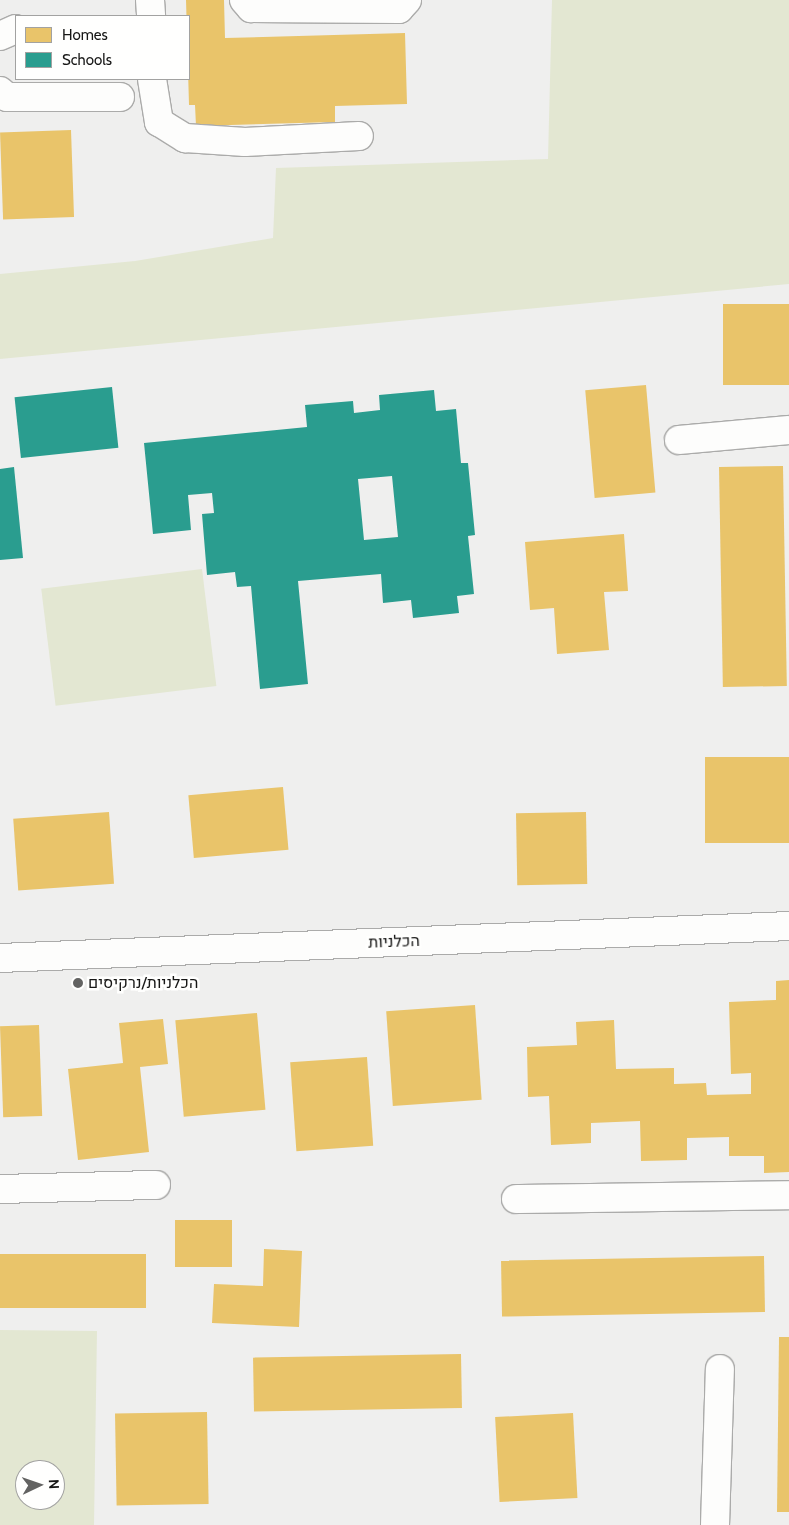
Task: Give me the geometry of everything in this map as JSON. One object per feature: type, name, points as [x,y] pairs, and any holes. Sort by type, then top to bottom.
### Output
[{"type":"street","points":[[150,0],[151,15]]},
{"type":"street","points":[[244,0],[251,8],[370,9],[399,9],[407,0]]},
{"type":"street","points":[[0,36],[15,29]]},
{"type":"street","points":[[152,80],[159,122],[185,138],[246,142],[359,136]]},
{"type":"street","points":[[0,91],[6,97],[120,97]]},
{"type":"street","points":[[679,440],[789,430]]},
{"type":"street","name":"הכלניות","points":[[0,958],[789,926]]},
{"type":"street","points":[[0,1189],[156,1185]]},
{"type":"street","points":[[516,1199],[789,1195]]},
{"type":"street","points":[[715,1525],[720,1369]]},
{"type":"green space","points":[[552,0],[789,0],[789,284],[0,359],[0,274],[135,261],[273,238],[276,168],[548,159]]},
{"type":"green space","points":[[202,569],[216,686],[56,706],[41,589]]},
{"type":"green space","points":[[0,1330],[97,1331],[94,1525],[0,1525]]},
{"type":"building: Homes","points":[[186,0],[224,0],[225,38],[405,33],[407,104],[335,106],[335,122],[196,126],[195,105],[189,105],[190,15],[186,15]]},
{"type":"building: Homes","points":[[71,130],[74,217],[3,219],[0,132]]},
{"type":"building: Homes","points":[[723,304],[789,304],[789,385],[723,385]]},
{"type":"building: Homes","points":[[646,385],[655,493],[595,498],[585,390]]},
{"type":"building: Homes","points":[[783,466],[787,686],[723,687],[719,467]]},
{"type":"building: Homes","points":[[624,534],[628,591],[604,592],[609,650],[557,654],[554,608],[530,610],[525,542]]},
{"type":"building: Homes","points":[[705,757],[789,757],[789,843],[705,843]]},
{"type":"building: Homes","points":[[283,787],[288,850],[194,858],[188,795]]},
{"type":"building: Homes","points":[[109,812],[114,884],[18,891],[13,819]]},
{"type":"building: Homes","points":[[586,812],[587,884],[517,885],[516,813]]},
{"type":"building: Homes","points":[[789,980],[789,1172],[764,1173],[764,1156],[729,1156],[729,1137],[687,1138],[687,1160],[641,1161],[640,1121],[591,1123],[591,1143],[551,1145],[549,1096],[528,1097],[527,1047],[577,1045],[576,1022],[614,1020],[616,1069],[674,1068],[674,1084],[706,1083],[707,1095],[751,1094],[751,1073],[731,1074],[729,1002],[776,1000],[776,981]]},
{"type":"building: Homes","points":[[475,1005],[482,1100],[393,1106],[386,1011]]},
{"type":"building: Homes","points":[[257,1013],[265,1110],[184,1117],[175,1020]]},
{"type":"building: Homes","points":[[163,1019],[168,1064],[140,1067],[149,1152],[78,1160],[68,1069],[123,1063],[119,1023]]},
{"type":"building: Homes","points":[[39,1025],[42,1116],[3,1117],[0,1026]]},
{"type":"building: Homes","points":[[367,1057],[373,1146],[296,1151],[290,1062]]},
{"type":"building: Homes","points":[[175,1220],[232,1220],[232,1267],[175,1267]]},
{"type":"building: Homes","points":[[264,1249],[302,1251],[299,1327],[212,1323],[214,1284],[263,1286]]},
{"type":"building: Homes","points":[[0,1254],[146,1254],[146,1308],[0,1308]]},
{"type":"building: Homes","points":[[764,1256],[765,1312],[502,1317],[501,1261]]},
{"type":"building: Homes","points":[[779,1337],[789,1337],[789,1512],[777,1512]]},
{"type":"building: Homes","points":[[461,1354],[462,1408],[254,1412],[253,1358]]},
{"type":"building: Homes","points":[[207,1412],[209,1504],[117,1506],[115,1414]]},
{"type":"building: Homes","points":[[573,1413],[577,1498],[500,1502],[495,1417]]},
{"type":"building: Schools","points":[[112,387],[118,448],[21,458],[15,397]]},
{"type":"building: Schools","points":[[434,390],[436,411],[456,409],[461,463],[468,463],[475,535],[468,536],[474,594],[457,596],[459,613],[413,618],[411,600],[383,603],[381,574],[298,581],[308,684],[260,689],[251,586],[237,587],[235,572],[207,575],[202,514],[214,513],[212,493],[188,495],[191,530],[153,534],[144,443],[307,427],[305,405],[353,401],[354,413],[380,410],[379,395]],"holes":[[[392,476],[398,537],[364,540],[358,479]]]},
{"type":"building: Schools","points":[[14,467],[23,558],[0,560],[0,469]]},
{"type":"place","name":"הכלניות/נרקיסים","points":[[78,983]]}]
